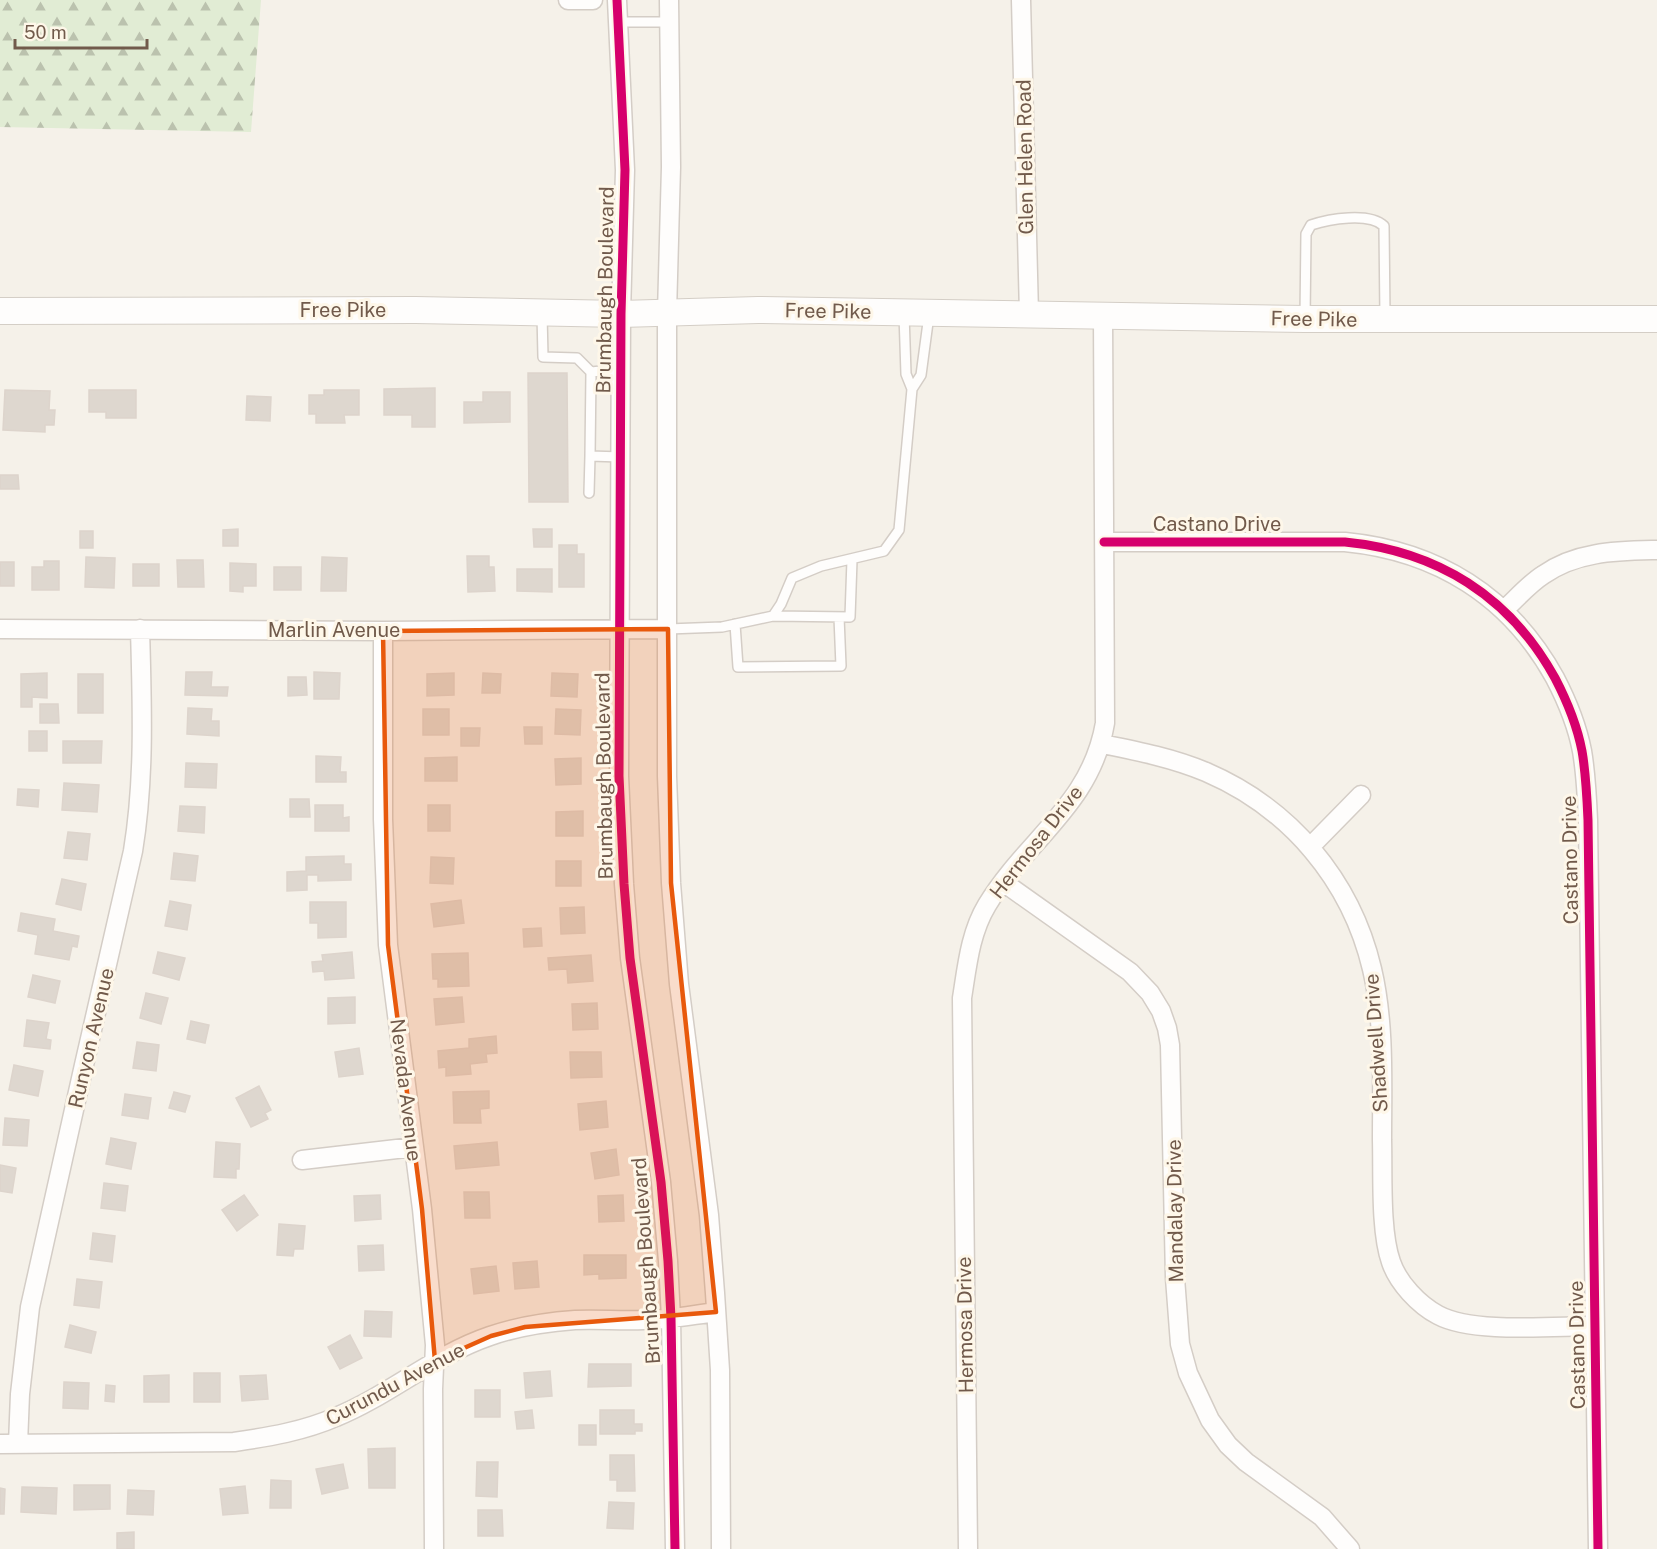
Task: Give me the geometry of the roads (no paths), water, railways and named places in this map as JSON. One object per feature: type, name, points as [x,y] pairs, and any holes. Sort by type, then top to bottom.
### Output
[{"type":"main road","name":"Free Pike","points":[[0,311],[415,310],[621,314],[758,310],[1385,320],[1657,319]]},
{"type":"street","points":[[568,0],[593,0]]},
{"type":"street","name":"Brumbaugh Boulevard","points":[[617,0],[625,170],[621,314],[620,776],[630,958],[660,1182],[671,1318],[675,1549]]},
{"type":"street","points":[[669,0],[671,167],[667,313],[667,776],[671,883],[679,984],[708,1215],[717,1312],[720,1370],[721,1549]]},
{"type":"street","name":"Glen Helen Road","points":[[1021,0],[1029,314]]},
{"type":"street","name":"Hermosa Drive","points":[[968,1549],[962,998],[968,957],[975,931],[986,907],[1029,849],[1067,808],[1092,768],[1102,744],[1105,723],[1103,316]]},
{"type":"street","name":"Castano Drive","points":[[1104,542],[1345,542],[1372,544],[1403,552],[1431,562],[1464,580],[1504,610],[1526,634],[1544,659],[1563,694],[1574,721],[1581,749],[1586,777],[1588,819],[1598,1549]]},
{"type":"street","points":[[1504,610],[1536,580],[1564,563],[1586,555],[1609,551],[1657,550]]},
{"type":"street","name":"Marlin Avenue","points":[[0,629],[383,631],[668,628]]},
{"type":"street","name":"Runyon Avenue","points":[[9,1444],[30,1307],[131,862],[138,821],[142,732],[140,629]]},
{"type":"street","name":"Nevada Avenue","points":[[383,631],[383,819],[388,945],[434,1321],[434,1549]]},
{"type":"street","name":"Shadwell Drive","points":[[1102,744],[1150,754],[1208,773],[1237,787],[1264,805],[1310,847],[1330,871],[1345,896],[1357,922],[1372,969],[1378,1005],[1383,1189],[1391,1262],[1400,1280],[1413,1296],[1440,1316],[1479,1327],[1595,1326]]},
{"type":"street","points":[[1310,847],[1361,795]]},
{"type":"street","name":"Mandalay Drive","points":[[1003,882],[1130,972],[1150,993],[1161,1011],[1170,1046],[1175,1278],[1180,1344],[1188,1373],[1210,1420],[1228,1445],[1246,1462],[1322,1517],[1350,1549]]},
{"type":"street","points":[[302,1160],[414,1147]]},
{"type":"street","name":"Curundu Avenue","points":[[9,1444],[234,1442],[270,1437],[311,1427],[338,1417],[435,1361],[491,1336],[525,1327],[575,1320],[645,1320],[717,1312]]},
{"type":"lane","points":[[618,22],[669,22]]},
{"type":"lane","points":[[1305,319],[1306,234],[1311,225],[1323,220],[1341,218],[1370,219],[1384,226],[1385,320]]},
{"type":"lane","points":[[773,616],[792,578],[821,567],[884,551],[898,530],[903,502],[912,389],[906,374],[904,312]]},
{"type":"lane","points":[[912,389],[921,375],[930,312]]},
{"type":"lane","points":[[542,313],[543,357],[577,358],[591,372],[589,493]]},
{"type":"lane","points":[[591,372],[621,369]]},
{"type":"lane","points":[[590,456],[621,457]]},
{"type":"lane","points":[[668,628],[722,627],[773,616],[850,617],[852,560]]},
{"type":"lane","points":[[735,624],[738,667],[841,666],[839,617]]}]
